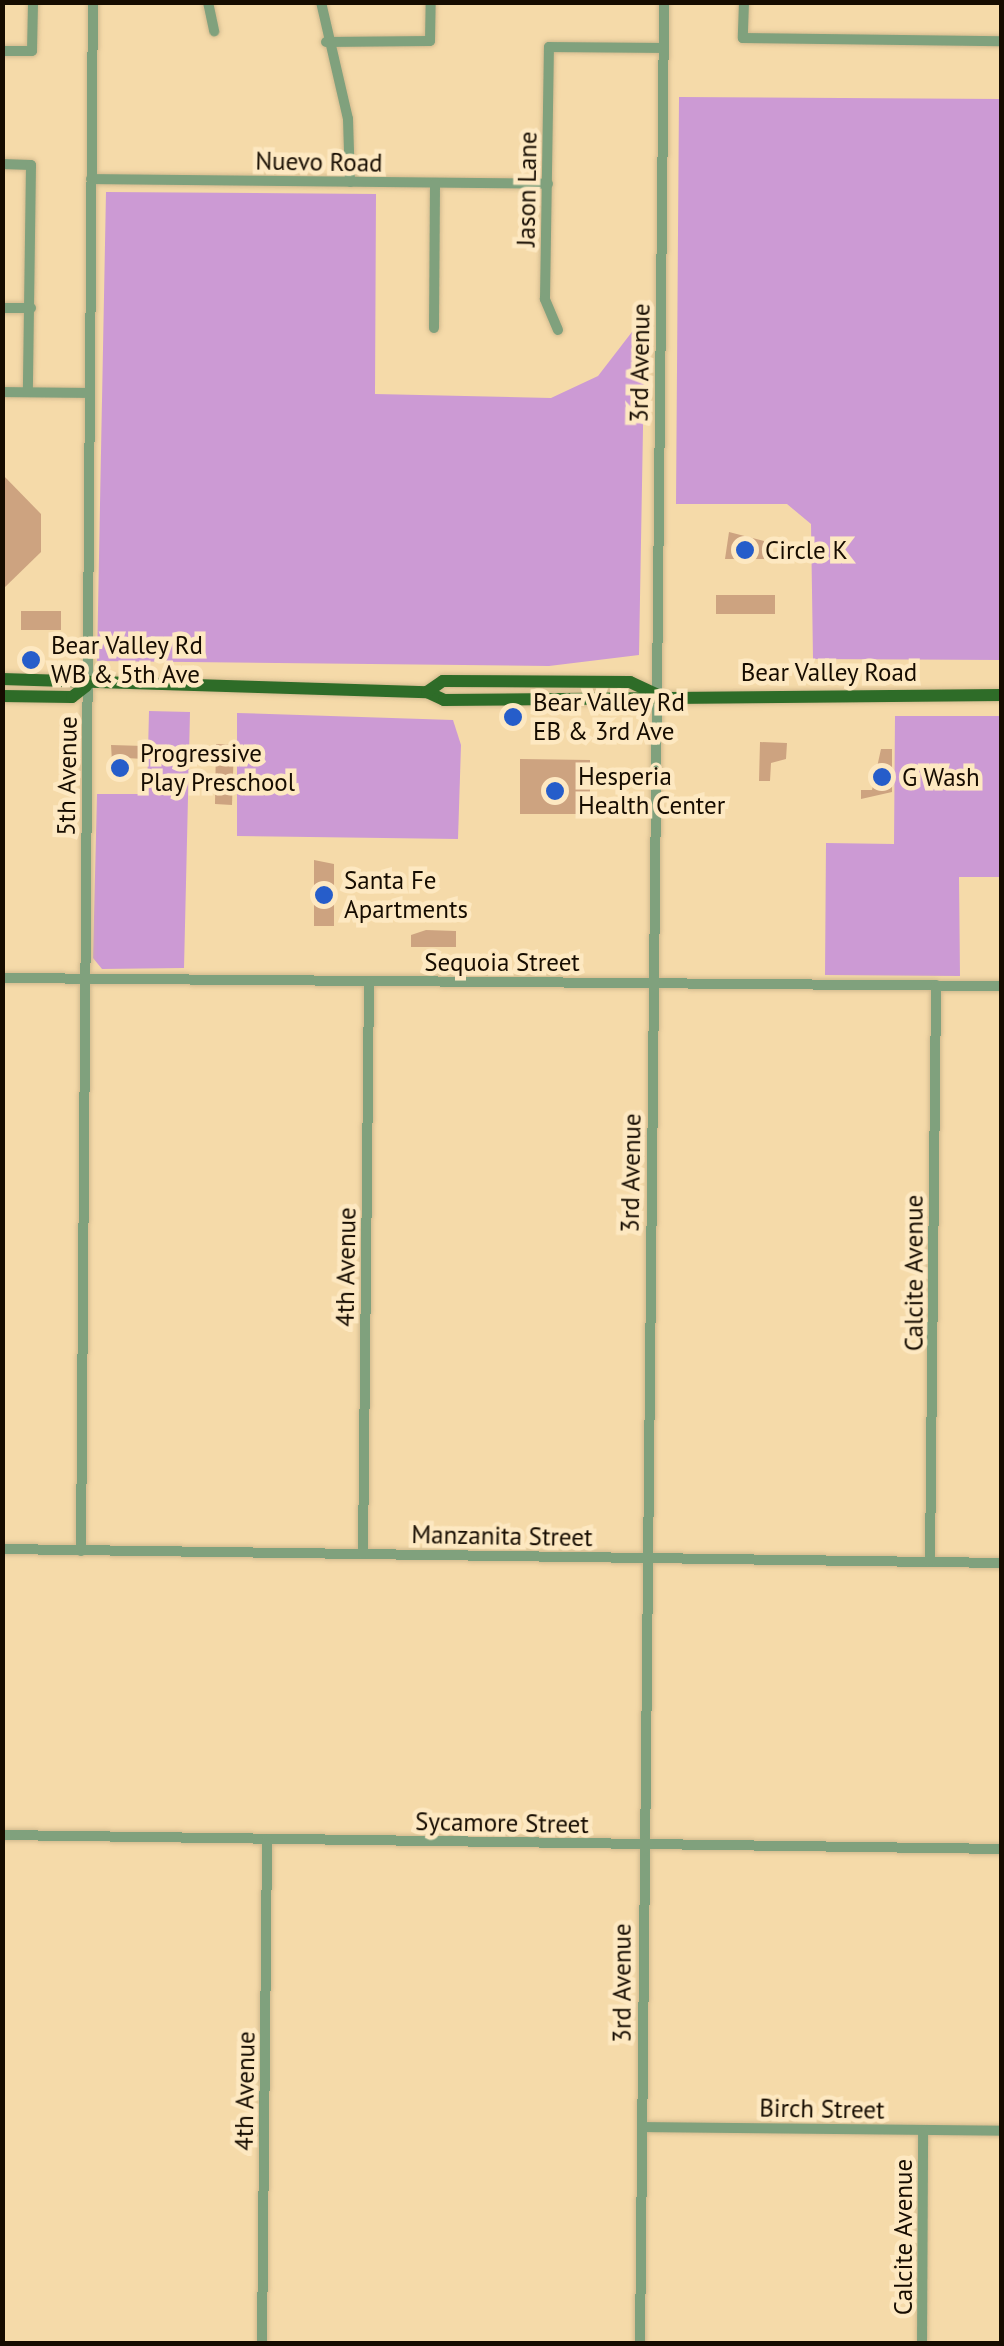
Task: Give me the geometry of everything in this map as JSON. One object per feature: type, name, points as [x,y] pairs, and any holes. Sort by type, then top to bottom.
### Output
[{"type":"main road","name":"Bear Valley Road","points":[[2,679],[86,686],[427,692],[444,700],[631,702],[656,694],[1002,695]]},
{"type":"main road","name":"Bear Valley Road","points":[[2,696],[72,696],[86,686]]},
{"type":"street","points":[[2,51],[32,51],[33,2]]},
{"type":"street","name":"5th Avenue","points":[[81,1551],[93,2]]},
{"type":"street","points":[[208,2],[214,31]]},
{"type":"street","points":[[321,2],[326,42],[348,119],[350,182]]},
{"type":"street","points":[[326,42],[430,41],[430,2]]},
{"type":"street","name":"3rd Avenue","points":[[640,2344],[664,2]]},
{"type":"street","points":[[744,2],[743,38],[1002,41]]},
{"type":"street","name":"Jason Lane","points":[[558,330],[545,300],[549,47],[664,48]]},
{"type":"street","points":[[2,164],[31,165],[28,392]]},
{"type":"street","name":"Nuevo Road","points":[[91,179],[548,184]]},
{"type":"street","points":[[434,328],[436,183]]},
{"type":"street","points":[[2,308],[30,308]]},
{"type":"street","points":[[2,392],[88,392]]},
{"type":"street","name":"Sequoia Street","points":[[2,978],[1002,986]]},
{"type":"street","name":"4th Avenue","points":[[363,1554],[370,982]]},
{"type":"street","name":"Calcite Avenue","points":[[930,1562],[936,985]]},
{"type":"street","name":"Manzanita Street","points":[[2,1550],[1002,1563]]},
{"type":"street","name":"Sycamore Street","points":[[2,1836],[1002,1848]]},
{"type":"street","name":"4th Avenue","points":[[262,2344],[267,1839]]},
{"type":"street","name":"Birch Street","points":[[642,2127],[1002,2132]]},
{"type":"street","name":"Calcite Avenue","points":[[922,2344],[923,2130]]},
{"type":"shaded area","points":[[679,97],[1001,99],[1001,660],[813,659],[811,524],[787,504],[676,504]]},
{"type":"shaded area","points":[[106,192],[376,194],[375,394],[551,398],[598,376],[645,315],[639,655],[549,666],[97,661]]},
{"type":"shaded area","points":[[149,711],[190,712],[184,968],[102,969],[93,958],[97,794],[147,794]]},
{"type":"shaded area","points":[[237,713],[453,720],[461,745],[458,839],[237,836]]},
{"type":"shaded area","points":[[895,716],[1001,716],[1001,877],[959,877],[960,976],[825,975],[826,843],[894,844]]},
{"type":"building","points":[[2,474],[41,514],[41,552],[2,590]]},
{"type":"building","name":"Circle K","points":[[729,532],[764,541],[764,559],[725,559]]},
{"type":"building","points":[[716,595],[775,595],[775,614],[716,614]]},
{"type":"building","points":[[21,611],[61,611],[61,630],[21,630]]},
{"type":"building","points":[[760,742],[787,743],[786,759],[771,763],[770,781],[759,781]]},
{"type":"building","points":[[216,744],[234,745],[232,805],[215,804]]},
{"type":"building","name":"Progressive Play Preschool","points":[[111,745],[144,746],[144,759],[126,758],[125,778],[113,778]]},
{"type":"building","name":"G Wash","points":[[881,749],[892,749],[892,792],[861,799],[861,790],[872,790]]},
{"type":"building","name":"Hesperia Health Center","points":[[520,759],[590,760],[590,814],[520,814]]},
{"type":"building","name":"Santa Fe Apartments","points":[[314,860],[334,864],[334,926],[314,926]]},
{"type":"building","points":[[426,930],[456,931],[456,947],[411,947],[411,935]]},
{"type":"place","name":"Circle K","points":[[745,550]]},
{"type":"place","name":"Bear Valley Rd WB & 5th Ave","points":[[31,660]]},
{"type":"place","name":"Bear Valley Rd EB & 3rd Ave","points":[[513,717]]},
{"type":"place","name":"Progressive Play Preschool","points":[[120,768]]},
{"type":"place","name":"G Wash","points":[[882,777]]},
{"type":"place","name":"Hesperia Health Center","points":[[555,791]]},
{"type":"place","name":"Santa Fe Apartments","points":[[324,895]]}]
